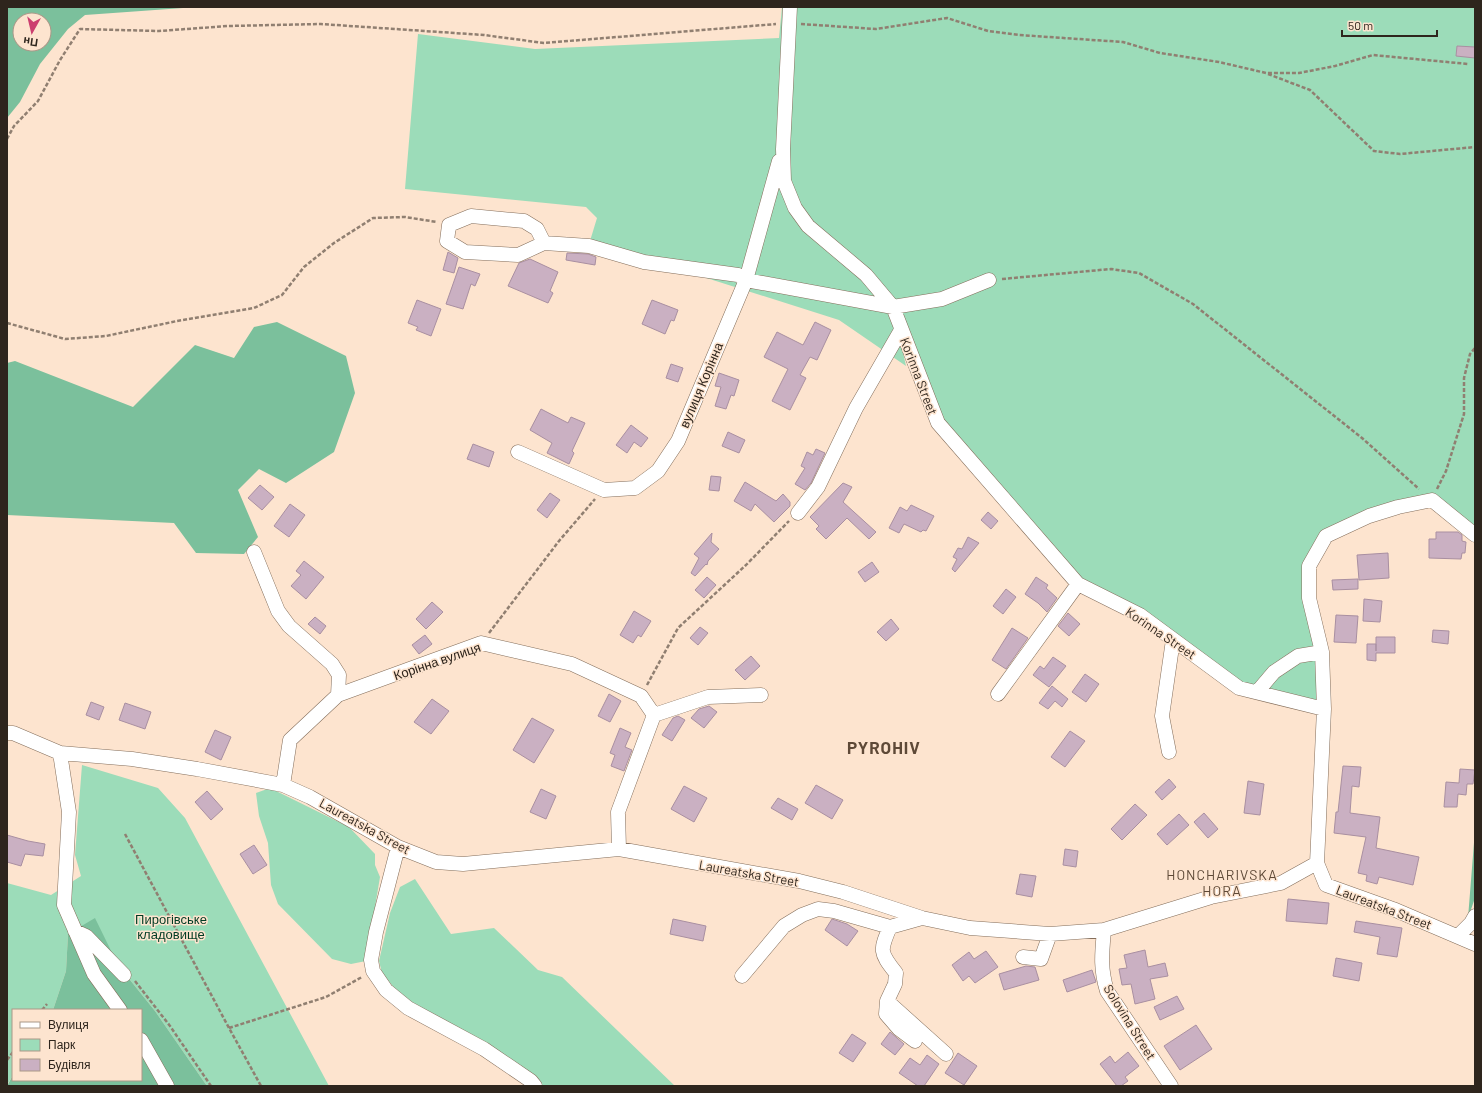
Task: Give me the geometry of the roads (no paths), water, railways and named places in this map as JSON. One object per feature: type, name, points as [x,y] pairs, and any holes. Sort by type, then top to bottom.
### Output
[{"type":"street","points":[[790,7],[783,150],[784,181],[795,208],[808,226],[866,275],[893,307]]},
{"type":"street","name":"вулиця Корінна","points":[[518,452],[604,490],[635,488],[658,471],[678,441],[746,280],[783,150]]},
{"type":"street","points":[[544,243],[537,229],[524,221],[471,216],[449,225],[447,241],[465,252],[518,255],[544,243],[589,246],[644,262],[738,275],[746,280],[893,307],[942,298],[989,280]]},
{"type":"street","name":"Korinna Street","points":[[893,307],[938,423],[1078,584],[1140,615],[1239,688],[1324,709]]},
{"type":"street","points":[[798,513],[818,488],[856,408],[901,330]]},
{"type":"street","points":[[1317,863],[1324,709],[1322,652],[1309,598],[1309,566],[1326,536],[1369,516],[1398,507],[1432,500],[1475,535]]},
{"type":"street","points":[[254,552],[278,611],[289,626],[332,664],[339,675],[338,695]]},
{"type":"street","points":[[998,694],[1078,584]]},
{"type":"street","points":[[1169,752],[1162,716],[1173,640]]},
{"type":"street","name":"Корінна вулиця","points":[[283,785],[290,740],[338,695],[480,643],[572,664],[641,696],[654,715]]},
{"type":"street","points":[[1256,692],[1274,672],[1298,656],[1322,652]]},
{"type":"street","points":[[619,849],[618,812],[654,715],[708,697],[761,695]]},
{"type":"street","name":"Laureatska Street","points":[[7,733],[13,733],[60,753],[132,759],[283,785],[310,797],[398,847],[436,862],[463,864],[619,849],[799,881],[843,892],[922,918],[970,928],[1050,934],[1104,930],[1211,897],[1281,883],[1317,863],[1326,885],[1394,909],[1475,944]]},
{"type":"street","points":[[60,753],[69,812],[64,905],[94,974],[119,1009]]},
{"type":"street","points":[[398,847],[375,939],[371,960],[373,972],[386,990],[408,1008],[484,1049],[535,1086]]},
{"type":"street","points":[[742,976],[784,926],[802,915],[818,909],[834,911],[890,927],[922,918]]},
{"type":"street","points":[[1458,936],[1472,923],[1475,916]]},
{"type":"street","points":[[890,927],[882,946],[886,960],[896,972],[895,984],[887,1001],[886,1014],[899,1029],[915,1042]]},
{"type":"street","name":"Solovina Street","points":[[1104,930],[1101,961],[1102,976],[1107,991],[1171,1086]]},
{"type":"street","points":[[75,931],[86,936],[124,975]]},
{"type":"street","points":[[1023,957],[1041,959],[1050,934]]},
{"type":"street","points":[[887,1001],[946,1054]]},
{"type":"street","points":[[142,1042],[167,1086]]},
{"type":"district","name":"PYROHIV","points":[[884,747]]},
{"type":"district","name":"HONCHARIVSKA HORA","points":[[1222,882]]},
{"type":"park label","name":"Пирогівське кладовище","points":[[171,926]]}]
